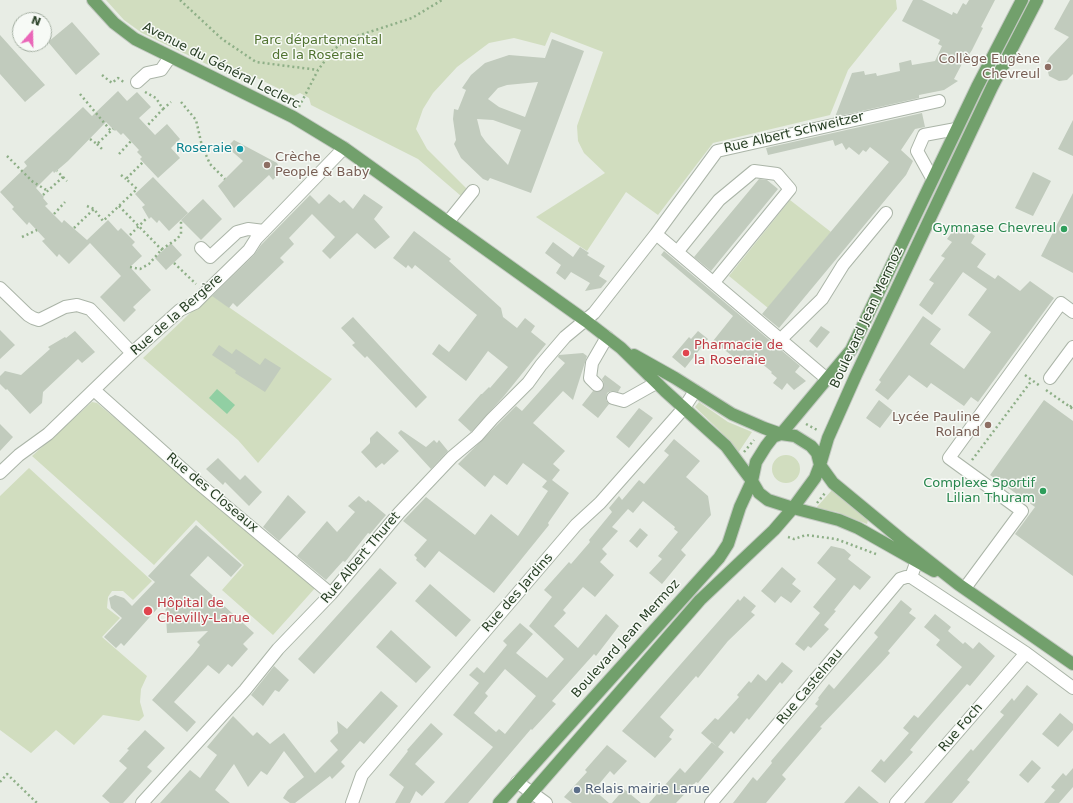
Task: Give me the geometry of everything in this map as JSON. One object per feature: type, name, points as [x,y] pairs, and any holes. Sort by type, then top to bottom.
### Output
[{"type":"main road","name":"Avenue du Général Leclerc","points":[[93,0],[125,33],[170,57],[293,117],[344,148],[512,267],[621,348]]},
{"type":"main road","name":"Boulevard Jean Mermoz","points":[[499,803],[718,558],[728,544],[740,507],[752,481],[760,454],[773,437],[781,434],[851,350],[932,178],[1022,0]]},
{"type":"main road","name":"Boulevard Jean Mermoz","points":[[523,803],[700,600],[793,508],[815,478],[828,438],[846,396],[992,86],[1037,0]]},
{"type":"main road","points":[[621,348],[656,383],[726,446],[759,493],[768,500],[839,520],[858,528],[916,563],[961,586]]},
{"type":"main road","points":[[621,348],[695,390],[732,414],[781,434],[795,436],[811,446],[817,453],[820,465],[833,483],[961,586],[1073,664]]},
{"type":"street","points":[[135,86],[147,73],[161,70],[170,57]]},
{"type":"street","name":"Rue Albert Schweitzer","points":[[586,321],[656,234],[717,151],[939,100]]},
{"type":"street","points":[[932,178],[917,151],[924,136],[956,129]]},
{"type":"street","name":"Rue de la Bergère","points":[[0,473],[19,455],[48,434],[132,353],[180,310],[195,302],[249,250],[264,231],[344,148]]},
{"type":"street","points":[[678,252],[718,200],[754,171],[777,174],[790,189],[714,282]]},
{"type":"street","points":[[448,222],[473,191]]},
{"type":"street","points":[[781,339],[822,299],[843,265],[886,213]]},
{"type":"street","points":[[201,248],[210,257],[237,232],[248,229],[264,231]]},
{"type":"street","points":[[656,234],[827,379]]},
{"type":"street","points":[[0,288],[28,316],[39,320],[65,307],[77,305],[90,309],[132,353]]},
{"type":"street","points":[[961,586],[1022,511],[949,458],[1061,303],[1073,312]]},
{"type":"street","name":"Rue Albert Thuret","points":[[142,803],[246,690],[278,649],[365,556],[399,512],[452,456],[478,436],[492,419],[528,383],[565,337],[586,321]]},
{"type":"street","points":[[597,385],[590,378],[592,362],[607,337]]},
{"type":"street","points":[[1050,378],[1073,347]]},
{"type":"street","points":[[614,398],[624,401],[656,383]]},
{"type":"street","name":"Rue des Closeaux","points":[[94,390],[197,482],[331,594]]},
{"type":"street","name":"Rue des Jardins","points":[[352,803],[362,775],[576,526],[600,503],[684,408],[695,390]]},
{"type":"street","points":[[916,563],[911,578],[1026,654],[1073,688]]},
{"type":"street","name":"Rue Castelnau","points":[[712,803],[900,579],[906,577],[911,578]]},
{"type":"street","name":"Rue Foch","points":[[896,803],[1026,654]]},
{"type":"street","points":[[517,782],[546,803]]},
{"type":"path","points":[[180,0],[222,39],[256,62],[318,70]]},
{"type":"path","points":[[293,117],[318,70],[333,50],[348,39],[412,18],[442,0]]},
{"type":"path","points":[[102,75],[112,83],[118,78],[135,86],[156,98],[163,109]]},
{"type":"path","points":[[80,94],[112,130],[97,144]]},
{"type":"path","points":[[147,126],[171,102]]},
{"type":"path","points":[[181,102],[196,120],[202,146],[210,164],[225,179]]},
{"type":"path","points":[[90,139],[102,149]]},
{"type":"path","points":[[119,154],[131,141]]},
{"type":"path","points":[[8,156],[33,182],[48,191]]},
{"type":"path","points":[[126,179],[143,162]]},
{"type":"path","points":[[57,170],[67,181]]},
{"type":"path","points":[[87,206],[94,209],[103,221],[137,189],[120,175]]},
{"type":"path","points":[[43,195],[64,177]]},
{"type":"path","points":[[54,214],[65,202]]},
{"type":"path","points":[[119,206],[162,250]]},
{"type":"path","points":[[74,228],[94,209]]},
{"type":"path","points":[[130,235],[147,218]]},
{"type":"path","points":[[130,267],[140,269],[149,264],[162,250],[177,239],[180,234],[181,220]]},
{"type":"path","points":[[22,237],[37,230]]},
{"type":"path","points":[[174,263],[204,293]]},
{"type":"path","points":[[965,470],[1032,380]]},
{"type":"path","points":[[1070,407],[1073,404]]},
{"type":"path","points":[[800,421],[822,434]]},
{"type":"path","points":[[741,457],[755,439]]},
{"type":"path","points":[[813,508],[830,488]]},
{"type":"path","points":[[788,537],[794,540],[806,535],[836,539],[881,556]]},
{"type":"path","points":[[0,782],[8,774],[37,803]]},
{"type":"green space","name":"Parc départemental de la Roseraie","points":[[106,0],[896,0],[897,9],[848,70],[830,115],[713,143],[658,215],[626,192],[587,251],[536,217],[605,173],[584,153],[578,141],[577,126],[603,52],[551,32],[545,46],[514,38],[489,43],[457,67],[433,93],[423,109],[416,129],[427,149],[467,189],[461,196],[418,159],[311,105],[309,98],[300,93],[294,96],[257,78],[248,84],[142,33],[124,20]]},
{"type":"green space","points":[[790,200],[831,232],[768,308],[729,276]]},
{"type":"green space","points":[[210,294],[332,379],[258,463],[238,440],[143,358]]},
{"type":"green space","points":[[92,402],[97,403],[316,587],[273,635],[222,590],[244,565],[196,520],[154,565],[32,456]]},
{"type":"green space","points":[[699,402],[728,422],[752,432],[738,453],[721,432],[695,407]]},
{"type":"green space","points":[[786,455],[796,459],[800,469],[796,479],[786,483],[776,479],[772,469],[776,459]]},
{"type":"green space","points":[[29,468],[152,581],[133,600],[123,591],[112,591],[108,597],[107,608],[120,618],[102,637],[147,676],[141,689],[140,702],[144,716],[139,721],[103,715],[74,745],[56,730],[31,753],[0,730],[0,496]]},
{"type":"green space","points":[[832,490],[868,520],[867,524],[837,512],[816,508]]},
{"type":"shaded area","points":[[217,389],[235,405],[227,414],[209,398]]},
{"type":"building","points":[[913,0],[922,0],[952,15],[953,12],[957,14],[963,3],[966,5],[969,0],[995,0],[981,27],[983,28],[972,50],[966,59],[965,58],[954,79],[958,81],[944,90],[919,95],[919,98],[835,117],[852,73],[864,71],[865,75],[876,73],[877,76],[900,71],[899,63],[911,60],[912,65],[935,61],[942,46],[938,44],[940,40],[902,21]]},
{"type":"building","points":[[1070,0],[1073,0],[1073,74],[1067,80],[1059,81],[1049,76],[1046,63],[1069,37],[1054,29]]},
{"type":"building","points":[[72,22],[100,54],[76,75],[52,47],[52,39]]},
{"type":"building","points":[[0,35],[12,48],[12,52],[15,52],[45,85],[25,102],[0,74]]},
{"type":"building","points":[[552,39],[584,51],[531,193],[490,178],[488,181],[483,179],[461,158],[454,144],[456,140],[453,119],[454,109],[458,110],[466,90],[462,88],[471,75],[485,63],[509,55],[545,58]],"holes":[[[538,82],[525,117],[499,107],[488,99],[498,88],[507,85]],[[477,119],[493,120],[521,130],[508,165],[481,135]]]},
{"type":"building","points":[[118,91],[127,101],[137,92],[151,107],[139,118],[155,135],[167,124],[180,139],[171,148],[180,158],[158,178],[140,159],[142,157],[137,152],[139,150],[123,133],[121,135],[106,122],[68,161],[54,173],[53,171],[36,188],[48,204],[45,206],[62,223],[64,220],[87,240],[108,220],[118,231],[121,228],[135,242],[132,245],[142,256],[130,267],[151,290],[133,307],[136,310],[124,322],[100,297],[121,276],[90,243],[69,264],[59,254],[57,257],[42,241],[45,239],[29,222],[27,225],[12,209],[14,207],[0,192],[27,166],[24,162],[83,107],[92,116]]},
{"type":"building","points":[[922,113],[925,127],[915,129],[901,150],[913,161],[906,175],[779,328],[762,314],[889,162],[870,147],[866,152],[863,150],[859,155],[849,147],[846,150],[842,143],[835,146],[833,140],[768,155],[766,148]]},
{"type":"building","points":[[1073,120],[1073,156],[1058,149]]},
{"type":"building","points":[[234,140],[277,163],[281,171],[273,180],[269,175],[234,208],[218,186],[243,161],[227,147]]},
{"type":"building","points":[[1033,172],[1051,181],[1033,216],[1015,208]]},
{"type":"building","points":[[153,177],[188,213],[169,231],[159,220],[157,223],[151,217],[149,219],[142,207],[145,205],[135,194]]},
{"type":"building","points":[[759,179],[767,180],[778,189],[711,271],[694,257]]},
{"type":"building","name":"Gymnase Chevreul","points":[[1073,193],[1073,273],[1041,256]]},
{"type":"building","points":[[329,194],[340,203],[344,200],[353,209],[364,194],[383,207],[374,219],[390,237],[375,249],[357,233],[330,259],[322,251],[335,237],[312,214],[289,238],[294,244],[280,258],[284,262],[237,307],[233,303],[229,308],[212,296],[254,255],[261,245],[310,195],[319,204]]},
{"type":"building","points":[[203,199],[222,219],[201,240],[181,220]]},
{"type":"building","points":[[958,224],[975,236],[971,243],[986,254],[977,267],[995,279],[998,275],[1020,291],[1030,281],[1054,298],[978,402],[971,397],[964,406],[931,383],[927,388],[909,375],[888,400],[875,390],[881,382],[879,380],[923,316],[941,329],[930,344],[964,369],[991,332],[968,315],[987,289],[963,272],[932,315],[919,305],[934,283],[929,280],[945,258],[941,256],[952,242],[947,239]]},
{"type":"building","points":[[414,231],[451,259],[449,261],[501,308],[503,317],[517,328],[525,318],[535,326],[531,332],[546,344],[504,396],[471,432],[458,420],[481,394],[489,387],[490,388],[508,367],[488,351],[466,381],[432,354],[439,344],[449,352],[477,315],[415,265],[412,269],[408,265],[406,268],[393,258]]},
{"type":"building","points":[[553,242],[573,257],[580,247],[589,253],[587,255],[605,266],[599,276],[607,281],[601,288],[585,291],[590,283],[571,272],[565,280],[556,273],[561,265],[545,253]]},
{"type":"building","points":[[171,243],[182,255],[166,270],[155,258]]},
{"type":"building","points":[[664,251],[800,366],[795,372],[806,381],[794,390],[787,383],[782,390],[773,383],[777,378],[771,373],[772,372],[755,358],[749,365],[737,356],[735,358],[713,341],[733,316],[661,255]]},
{"type":"building","points":[[353,317],[427,397],[416,408],[367,356],[365,358],[352,345],[355,343],[341,328]]},
{"type":"building","points":[[821,326],[830,332],[817,348],[809,341]]},
{"type":"building","points":[[0,330],[15,345],[0,359]]},
{"type":"building","points":[[75,331],[95,352],[82,363],[78,359],[43,392],[42,403],[30,414],[7,389],[6,390],[0,384],[0,376],[5,371],[21,375],[50,349],[48,347],[65,337],[66,338]]},
{"type":"building","points":[[698,331],[708,339],[685,368],[672,357],[689,337],[691,339]]},
{"type":"building","points":[[219,345],[232,354],[236,349],[260,365],[265,358],[281,368],[265,392],[235,373],[236,371],[212,355]]},
{"type":"building","points":[[583,353],[587,356],[573,400],[563,391],[533,423],[565,451],[553,464],[560,470],[552,480],[569,493],[548,523],[549,525],[494,593],[439,551],[425,568],[416,560],[417,558],[414,555],[427,540],[403,521],[426,497],[475,535],[491,514],[518,536],[548,491],[542,487],[547,481],[523,463],[507,485],[494,475],[485,487],[458,464],[516,406],[522,411],[565,363],[558,357],[559,355]]},
{"type":"building","points":[[605,375],[621,387],[618,392],[611,391],[607,393],[606,400],[609,404],[598,418],[582,405],[593,391],[599,392],[603,390],[604,383],[602,379]]},
{"type":"building","points":[[879,400],[893,411],[880,428],[866,418]]},
{"type":"building","name":"Complexe Sportif Lilian Thuram","points":[[1044,400],[1073,421],[1073,576],[1015,534],[1035,507],[990,475]]},
{"type":"building","points":[[639,408],[653,418],[629,448],[616,437]]},
{"type":"building","points":[[0,424],[13,437],[0,451]]},
{"type":"building","points":[[401,430],[426,447],[434,440],[437,443],[439,440],[448,451],[431,469],[398,433]]},
{"type":"building","points":[[377,431],[399,451],[384,465],[382,463],[376,468],[361,452],[370,443],[370,438]]},
{"type":"building","points":[[674,439],[700,461],[686,477],[708,496],[711,515],[681,550],[686,555],[662,584],[649,573],[662,559],[658,556],[678,532],[674,529],[675,527],[643,501],[633,513],[628,509],[612,527],[618,531],[602,549],[607,554],[600,562],[614,575],[595,597],[583,587],[563,610],[566,613],[554,626],[578,648],[606,614],[619,626],[596,656],[594,654],[552,701],[556,704],[532,730],[531,729],[468,803],[444,803],[493,747],[453,715],[479,683],[469,675],[477,667],[484,673],[507,645],[503,641],[520,623],[533,634],[516,653],[547,678],[564,659],[529,626],[552,597],[544,590],[569,562],[571,564],[590,542],[589,540],[612,512],[609,508],[619,496],[622,500],[639,480],[644,484],[669,455],[664,451]],"holes":[[[505,669],[536,696],[505,734],[499,729],[496,732],[474,713],[488,696],[485,693]]]},
{"type":"building","points":[[218,458],[240,480],[245,475],[262,492],[249,506],[225,482],[223,485],[206,469]]},
{"type":"building","points":[[288,495],[306,512],[279,541],[263,527]]},
{"type":"building","points":[[359,496],[366,502],[368,500],[386,515],[370,534],[368,533],[345,562],[343,561],[326,580],[297,556],[327,521],[337,532],[355,512],[348,506]]},
{"type":"building","points":[[196,525],[242,565],[231,577],[208,556],[190,575],[254,633],[243,644],[248,649],[232,667],[228,664],[219,674],[208,665],[174,702],[196,722],[187,732],[152,700],[193,654],[200,645],[197,642],[208,631],[167,633],[165,600],[124,646],[121,643],[116,648],[104,637],[122,618],[111,608],[109,598],[115,595],[124,598],[132,606],[155,582],[148,576]]},
{"type":"building","points":[[640,528],[648,535],[637,548],[629,541]]},
{"type":"building","points":[[831,546],[844,549],[851,555],[848,559],[871,577],[860,590],[854,585],[824,625],[829,629],[811,648],[808,646],[804,651],[795,644],[820,613],[813,607],[836,579],[817,563]]},
{"type":"building","points":[[782,567],[796,579],[792,584],[801,591],[791,603],[781,596],[775,603],[761,591]]},
{"type":"building","points":[[380,568],[397,583],[314,674],[298,659]]},
{"type":"building","points":[[430,584],[471,620],[456,637],[415,601]]},
{"type":"building","points":[[744,596],[756,606],[751,612],[755,615],[728,641],[698,678],[696,676],[660,717],[674,730],[669,737],[672,739],[655,758],[622,731],[738,599],[740,601]]},
{"type":"building","points":[[901,600],[912,609],[909,613],[916,618],[888,651],[890,653],[820,727],[822,728],[782,775],[786,779],[766,803],[733,803],[753,777],[757,781],[772,763],[771,761],[818,706],[815,704],[819,699],[818,698],[829,684],[834,689],[878,637],[874,633]]},
{"type":"building","points":[[935,614],[951,627],[948,631],[963,644],[965,642],[973,649],[979,642],[995,656],[970,686],[967,684],[932,724],[910,750],[913,752],[885,783],[871,771],[881,759],[884,762],[909,733],[903,728],[914,715],[918,718],[962,667],[936,645],[940,640],[924,627]]},
{"type":"building","points":[[391,630],[431,667],[416,683],[376,647]]},
{"type":"building","points":[[782,662],[793,671],[782,684],[780,682],[749,720],[747,718],[734,734],[731,731],[718,747],[724,752],[698,783],[696,782],[676,803],[649,803],[680,768],[685,773],[712,742],[701,733],[715,718],[718,720],[739,697],[737,695],[749,681],[751,683],[758,674],[766,681]]},
{"type":"building","points":[[274,666],[289,680],[279,692],[275,690],[263,706],[251,695]]},
{"type":"building","points":[[1027,685],[1038,694],[967,780],[970,782],[952,803],[924,803],[971,749],[973,751],[1004,715],[1000,712],[1012,698],[1014,701]]},
{"type":"building","points":[[381,691],[398,706],[364,744],[360,741],[341,762],[345,766],[332,779],[330,776],[295,803],[290,803],[283,798],[288,790],[304,777],[284,751],[267,775],[261,771],[248,787],[234,764],[215,790],[230,803],[160,803],[190,770],[200,778],[217,755],[207,747],[233,716],[253,736],[257,732],[270,744],[284,733],[315,773],[338,750],[330,741],[338,733],[337,721],[347,729]]},
{"type":"building","points":[[1060,713],[1073,724],[1073,730],[1058,747],[1042,734]]},
{"type":"building","points":[[431,723],[443,734],[415,764],[435,782],[422,796],[416,791],[410,803],[395,803],[404,787],[389,775],[408,751],[407,750]]},
{"type":"building","points":[[145,730],[165,748],[147,767],[152,771],[123,803],[110,803],[102,796],[127,768],[119,761],[129,750],[127,749]]},
{"type":"building","points":[[607,745],[627,761],[614,775],[610,771],[594,790],[609,803],[572,803],[564,797],[587,772],[585,770]]},
{"type":"building","points":[[1032,760],[1041,768],[1028,783],[1019,775]]},
{"type":"building","points":[[1073,768],[1073,787],[1059,803],[1044,803],[1055,790],[1051,787],[1063,773],[1066,776]]},
{"type":"building","points":[[859,786],[879,803],[844,803]]},
{"type":"building","points":[[624,789],[641,803],[612,803]]},
{"type":"tunnel","points":[[597,385],[613,398]]},
{"type":"place","name":"Collège Eugène Chevreul","points":[[1048,67]]},
{"type":"place","name":"Roseraie","points":[[240,149]]},
{"type":"place","name":"Crèche People & Baby","points":[[267,165]]},
{"type":"place","name":"Gymnase Chevreul","points":[[1064,229]]},
{"type":"place","name":"Pharmacie de la Roseraie","points":[[686,353]]},
{"type":"place","name":"Lycée Pauline Roland","points":[[988,425]]},
{"type":"place","name":"Complexe Sportif Lilian Thuram","points":[[1043,491]]},
{"type":"place","name":"Hôpital de Chevilly-Larue","points":[[148,611]]},
{"type":"place","name":"Relais mairie Larue","points":[[577,790]]}]
